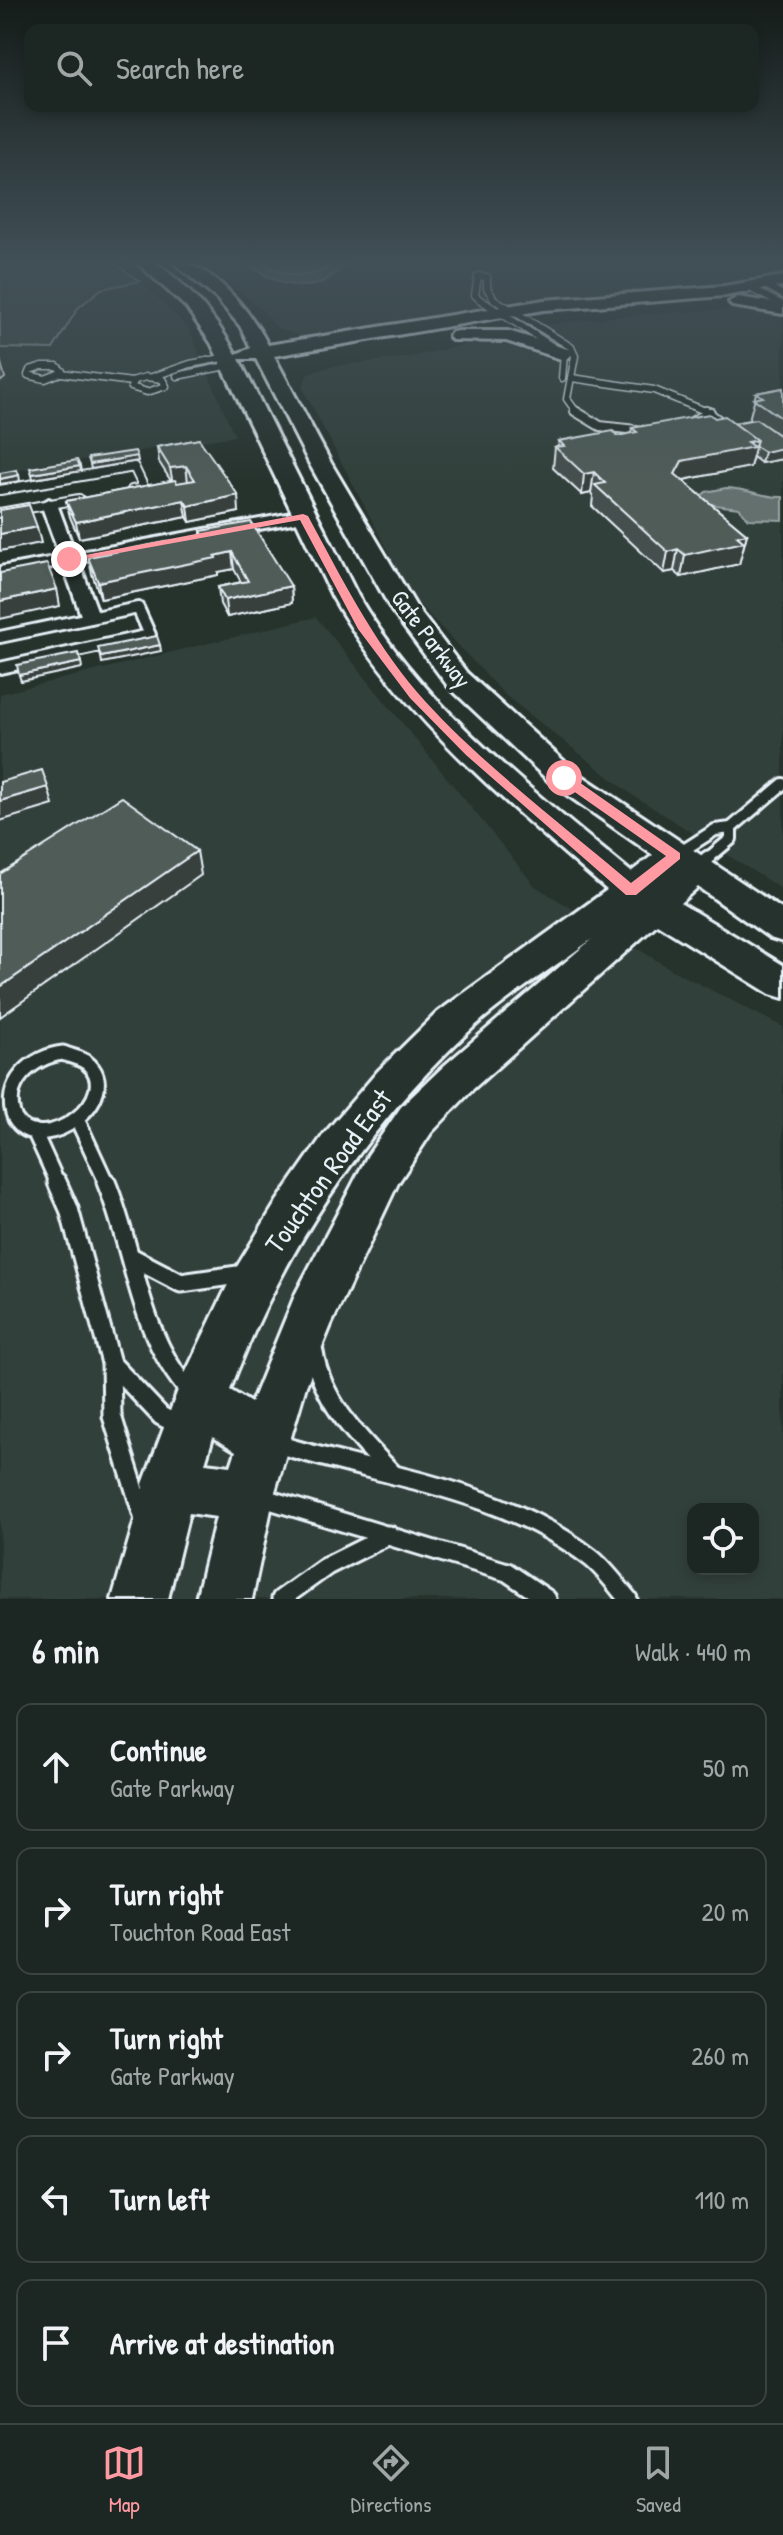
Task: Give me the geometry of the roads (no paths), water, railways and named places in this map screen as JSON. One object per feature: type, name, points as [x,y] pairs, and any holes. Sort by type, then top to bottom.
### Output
[{"type":"main road","name":"Gate Parkway","points":[[215,336],[303,516],[364,629],[414,695],[481,761],[643,899],[783,983]]},
{"type":"main road","name":"Gate Parkway","points":[[254,336],[265,357],[290,387],[405,611],[457,679],[564,778],[783,928]]},
{"type":"main road","points":[[265,336],[329,352]]},
{"type":"main road","points":[[230,361],[329,352],[413,336]]},
{"type":"main road","points":[[429,343],[458,336],[508,336],[567,350]]},
{"type":"main road","points":[[562,336],[567,350]]},
{"type":"main road","points":[[312,364],[329,352]]},
{"type":"main road","name":"Touchton Road East","points":[[224,1599],[248,1495],[281,1386],[313,1310],[383,1169],[416,1120],[643,899],[685,863]]},
{"type":"main road","name":"Touchton Road East","points":[[145,1578],[169,1484],[193,1415],[257,1272],[299,1203],[380,1093],[455,1020],[643,899]]},
{"type":"main road","points":[[193,1415],[265,1440]]},
{"type":"main road","points":[[169,1484],[248,1495]]},
{"type":"street","points":[[49,504],[91,618]]},
{"type":"street","points":[[0,572],[303,516]]},
{"type":"lane","points":[[545,336],[567,350]]},
{"type":"lane","points":[[545,336],[575,356],[567,399],[570,408],[580,418],[612,428],[653,431]]},
{"type":"lane","points":[[562,378],[567,350]]},
{"type":"lane","points":[[61,373],[132,382],[190,364],[230,361]]},
{"type":"lane","points":[[152,377],[165,381],[230,361]]},
{"type":"lane","points":[[572,378],[649,387],[672,393],[710,412],[731,430]]},
{"type":"lane","points":[[132,382],[133,389],[147,392],[163,388],[165,381]]},
{"type":"lane","points":[[683,425],[710,412]]},
{"type":"lane","points":[[0,490],[134,467],[144,488],[117,493]]},
{"type":"lane","points":[[0,513],[90,497]]},
{"type":"lane","points":[[0,637],[138,608],[150,635],[0,668]]},
{"type":"lane","points":[[685,863],[715,830],[731,828],[783,784]]},
{"type":"lane","points":[[685,863],[731,839],[731,828]]},
{"type":"lane","points":[[49,1055],[77,1056],[88,1062],[98,1084],[95,1097],[77,1119],[48,1131],[34,1131],[11,1117],[6,1106],[6,1093],[21,1069],[49,1055]]},
{"type":"lane","points":[[77,1119],[119,1213],[163,1356],[193,1415],[161,1416],[111,1363]]},
{"type":"lane","points":[[34,1131],[69,1209],[111,1363],[112,1416],[140,1502],[145,1578]]},
{"type":"lane","points":[[131,1257],[181,1283],[257,1272]]},
{"type":"lane","points":[[313,1310],[314,1369],[349,1428],[395,1476]]},
{"type":"lane","points":[[265,1440],[436,1486],[529,1518],[591,1558],[628,1599]]},
{"type":"lane","points":[[248,1495],[507,1572],[547,1599]]},
{"type":"lane","points":[[281,1599],[327,1566],[389,1535]]},
{"type":"water","points":[[726,488],[783,497],[783,520],[749,519],[739,508],[698,499],[706,492]]}]
